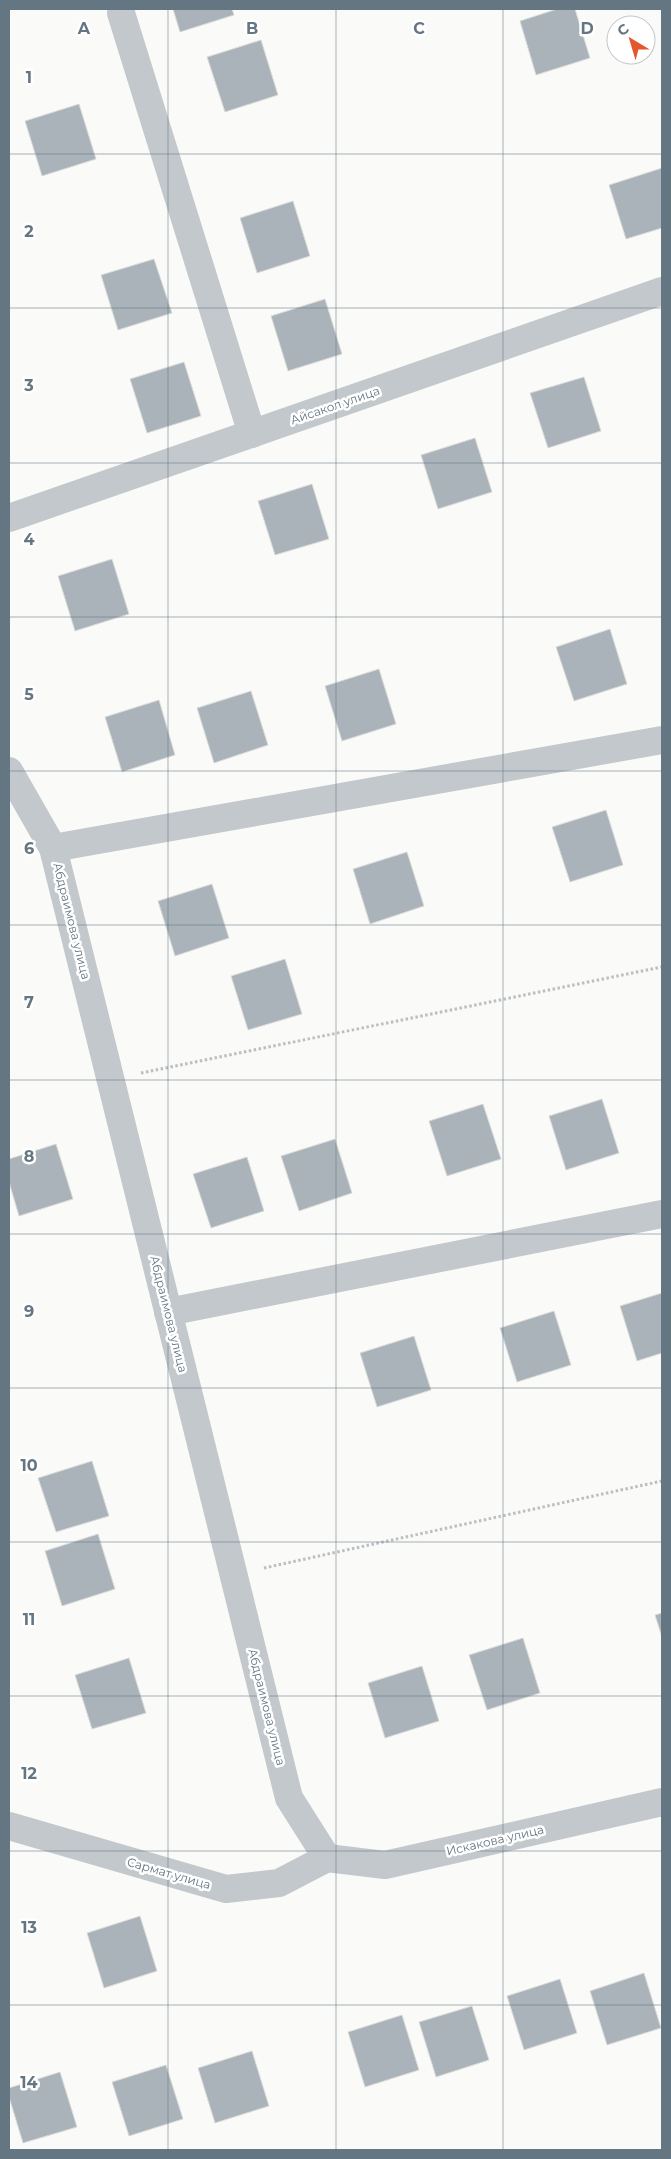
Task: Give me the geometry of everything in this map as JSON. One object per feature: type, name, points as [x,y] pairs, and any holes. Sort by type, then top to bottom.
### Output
[{"type":"street","points":[[121,13],[252,434]]},
{"type":"street","name":"Айсакол улица","points":[[9,518],[662,291]]},
{"type":"street","points":[[53,848],[662,740]]},
{"type":"street","name":"Абдраимова улица","points":[[9,771],[53,848],[289,1798],[327,1858]]},
{"type":"street","points":[[168,1312],[662,1214]]},
{"type":"street","name":"Искакова улица","points":[[327,1858],[385,1864],[662,1802]]},
{"type":"street","name":"Сармат улица","points":[[9,1826],[226,1889],[280,1883],[327,1858]]},
{"type":"path","points":[[111,1080],[662,967]]},
{"type":"path","points":[[234,1574],[662,1481]]},
{"type":"building","points":[[173,9],[232,9],[234,15],[180,32]]},
{"type":"building","points":[[557,9],[575,9],[590,58],[536,75],[520,21]]},
{"type":"building","points":[[261,40],[278,95],[225,112],[207,57]]},
{"type":"building","points":[[79,104],[96,159],[42,176],[25,121]]},
{"type":"building","points":[[662,168],[662,228],[626,239],[609,185]]},
{"type":"building","points":[[293,201],[310,256],[257,273],[240,218]]},
{"type":"building","points":[[154,259],[172,313],[118,330],[101,275]]},
{"type":"building","points":[[325,299],[342,354],[288,371],[271,316]]},
{"type":"building","points":[[184,362],[201,416],[147,433],[130,379]]},
{"type":"building","points":[[584,377],[601,431],[548,448],[530,393]]},
{"type":"building","points":[[475,438],[492,492],[438,509],[421,455]]},
{"type":"building","points":[[312,484],[329,539],[275,555],[258,501]]},
{"type":"building","points":[[112,559],[129,614],[75,631],[58,576]]},
{"type":"building","points":[[610,629],[627,684],[574,701],[556,647]]},
{"type":"building","points":[[379,669],[396,724],[342,741],[325,686]]},
{"type":"building","points":[[251,691],[268,745],[214,763],[197,708]]},
{"type":"building","points":[[159,700],[175,755],[122,772],[105,717]]},
{"type":"building","points":[[606,810],[623,865],[570,882],[552,827]]},
{"type":"building","points":[[407,852],[424,906],[370,924],[353,869]]},
{"type":"building","points":[[212,884],[229,938],[175,956],[158,901]]},
{"type":"building","points":[[285,959],[302,1014],[248,1030],[231,976]]},
{"type":"building","points":[[602,1099],[619,1153],[566,1170],[549,1116]]},
{"type":"building","points":[[483,1104],[501,1159],[447,1176],[429,1121]]},
{"type":"building","points":[[335,1139],[352,1193],[299,1211],[281,1156]]},
{"type":"building","points":[[56,1144],[73,1199],[19,1216],[9,1182],[9,1159]]},
{"type":"building","points":[[247,1157],[264,1211],[211,1228],[193,1174]]},
{"type":"building","points":[[662,1293],[662,1353],[637,1361],[620,1306]]},
{"type":"building","points":[[554,1311],[571,1365],[517,1382],[500,1328]]},
{"type":"building","points":[[414,1336],[431,1390],[377,1407],[360,1353]]},
{"type":"building","points":[[92,1461],[109,1516],[56,1532],[38,1478]]},
{"type":"building","points":[[98,1534],[115,1589],[62,1606],[45,1551]]},
{"type":"building","points":[[662,1613],[662,1637],[655,1615]]},
{"type":"building","points":[[523,1638],[540,1693],[487,1710],[469,1655]]},
{"type":"building","points":[[129,1658],[146,1713],[92,1729],[75,1675]]},
{"type":"building","points":[[422,1666],[439,1721],[385,1738],[368,1683]]},
{"type":"building","points":[[140,1916],[157,1971],[104,1988],[87,1933]]},
{"type":"building","points":[[644,1973],[661,2028],[607,2045],[590,1991]]},
{"type":"building","points":[[560,1979],[577,2033],[524,2050],[507,1996]]},
{"type":"building","points":[[472,2006],[489,2060],[436,2077],[419,2022]]},
{"type":"building","points":[[402,2015],[419,2070],[365,2087],[348,2032]]},
{"type":"building","points":[[252,2051],[269,2106],[215,2123],[198,2068]]},
{"type":"building","points":[[166,2065],[183,2119],[129,2136],[112,2082]]},
{"type":"building","points":[[60,2072],[77,2127],[23,2143],[9,2097],[9,2088]]}]
